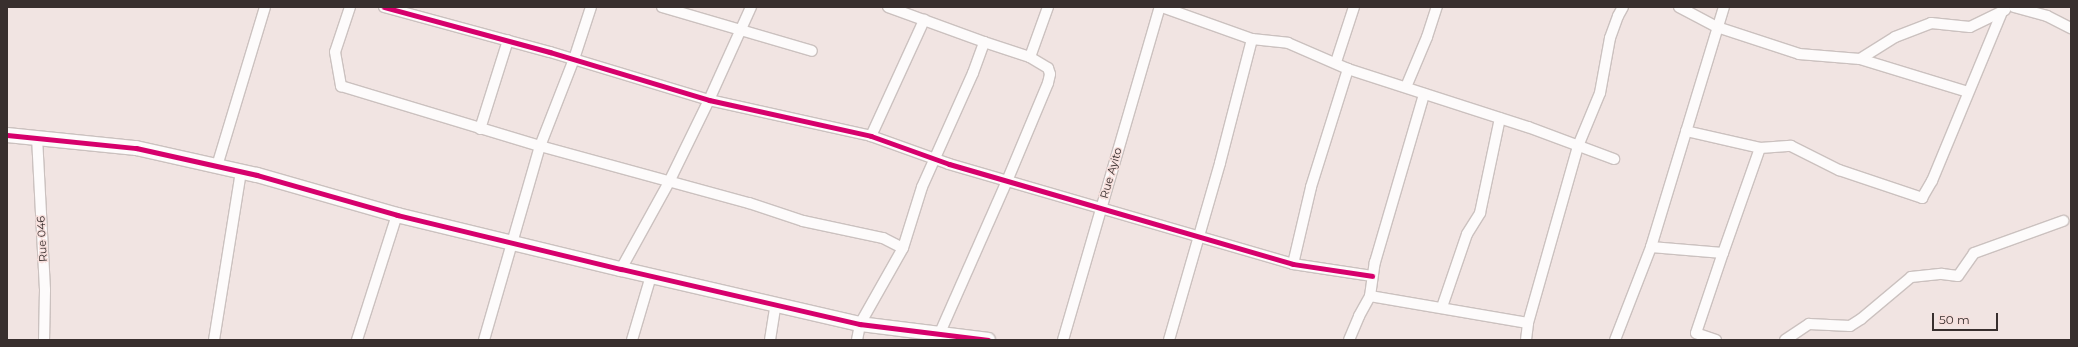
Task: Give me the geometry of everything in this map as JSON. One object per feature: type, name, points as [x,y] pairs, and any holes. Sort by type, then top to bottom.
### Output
[{"type":"street","points":[[217,166],[266,7]]},
{"type":"street","points":[[350,7],[335,52],[341,86],[480,129],[749,203],[803,221],[883,238],[903,248]]},
{"type":"street","points":[[384,7],[508,40],[709,100],[871,136],[936,159],[1008,181],[1101,209],[1198,234],[1293,264],[1372,276]]},
{"type":"street","points":[[484,340],[540,146],[574,59],[591,7]]},
{"type":"street","points":[[662,7],[812,51]]},
{"type":"street","points":[[622,269],[669,182],[709,100],[751,7]]},
{"type":"street","points":[[888,7],[1030,57],[1048,68],[1050,74],[1008,181],[939,335]]},
{"type":"street","points":[[1030,57],[1048,7]]},
{"type":"street","points":[[1161,7],[1252,39],[1288,44],[1348,68],[1500,118],[1614,159]]},
{"type":"street","name":"Rue Ayito","points":[[1063,340],[1161,7]]},
{"type":"street","points":[[1336,62],[1354,7]]},
{"type":"street","points":[[1406,87],[1437,7]]},
{"type":"street","points":[[1526,340],[1528,323],[1578,146],[1600,93],[1610,38],[1623,7]]},
{"type":"street","points":[[1679,7],[1717,27],[1799,54],[1860,59],[1968,92]]},
{"type":"street","points":[[1615,340],[1652,247],[1724,7]]},
{"type":"street","points":[[2014,7],[2047,16],[2071,28]]},
{"type":"street","points":[[1860,59],[1895,37],[1931,24],[1970,27],[2006,8]]},
{"type":"street","points":[[1686,131],[1760,148],[1791,146],[1839,170],[1922,198],[1932,181],[1968,92],[2006,8]]},
{"type":"street","points":[[871,136],[924,20]]},
{"type":"street","points":[[1169,340],[1198,234],[1220,163],[1252,39]]},
{"type":"street","points":[[480,129],[508,40]]},
{"type":"street","points":[[857,340],[860,324],[903,248],[922,187],[936,159],[973,73],[984,42]]},
{"type":"street","points":[[1293,264],[1311,187],[1348,68]]},
{"type":"street","points":[[1349,340],[1359,316],[1370,296],[1375,262],[1424,94]]},
{"type":"street","points":[[1442,307],[1467,234],[1480,213],[1500,118]]},
{"type":"street","points":[[7,135],[136,148],[241,172],[397,215],[860,324],[953,338],[988,340]]},
{"type":"street","name":"Rue 046","points":[[37,137],[45,290],[44,340]]},
{"type":"street","points":[[1716,340],[1696,333],[1760,148]]},
{"type":"street","points":[[214,340],[241,172]]},
{"type":"street","points":[[357,340],[397,215]]},
{"type":"street","points":[[1785,340],[1809,324],[1850,326],[1861,319],[1911,277],[1942,274],[1958,276],[1974,253],[2063,222]]},
{"type":"street","points":[[1652,247],[1723,254]]},
{"type":"street","points":[[632,340],[651,276]]},
{"type":"street","points":[[1370,296],[1442,307],[1528,323]]},
{"type":"street","points":[[770,340],[776,304]]},
{"type":"cycle path","points":[[384,7],[550,52],[709,100],[871,136],[949,164],[1293,264],[1372,276]]},
{"type":"cycle path","points":[[7,135],[136,148],[257,175],[397,215],[621,269],[860,324],[988,340]]}]
